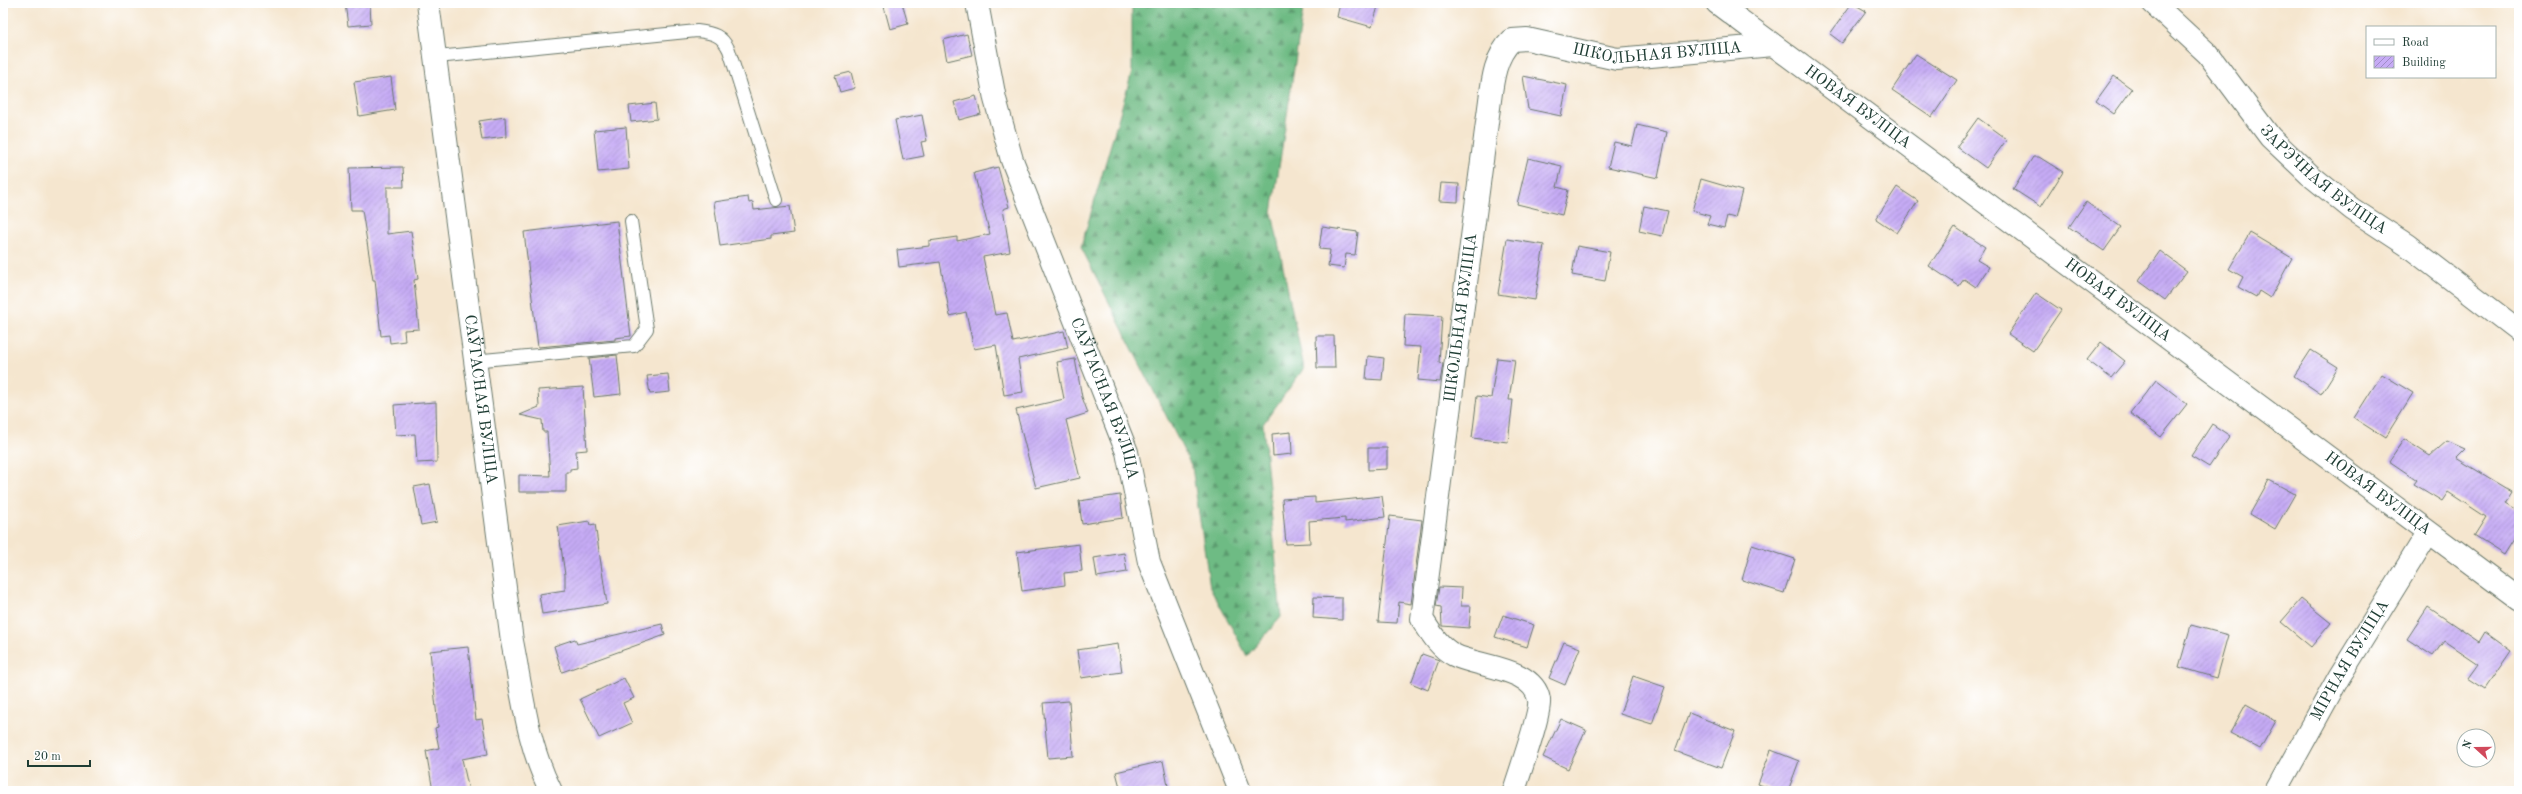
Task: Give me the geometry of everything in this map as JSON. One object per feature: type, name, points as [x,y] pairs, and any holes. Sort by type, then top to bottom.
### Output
[{"type":"street","name":"САЎГАСНАЯ ВУЛІЦА","points":[[428,3],[437,56],[473,361],[512,641],[531,738],[544,777],[551,791]]},
{"type":"street","name":"САЎГАСНАЯ ВУЛІЦА","points":[[977,3],[995,99],[1012,160],[1127,452],[1149,562],[1240,791]]},
{"type":"street","name":"НОВАЯ ВУЛІЦА","points":[[1717,3],[2428,533],[2519,598]]},
{"type":"street","name":"ЗАРЭЧНАЯ ВУЛІЦА","points":[[2152,3],[2208,54],[2270,137],[2310,175],[2352,208],[2407,245],[2519,331]]},
{"type":"street","name":"ШКОЛЬНАЯ ВУЛІЦА","points":[[1514,791],[1539,700],[1532,683],[1510,672],[1454,655],[1438,643],[1422,619],[1488,115],[1497,62],[1503,49],[1512,40],[1526,39],[1617,59],[1773,45]]},
{"type":"street","name":"МІРНАЯ ВУЛІЦА","points":[[2276,791],[2339,677],[2428,533]]},
{"type":"lane","points":[[437,56],[697,30],[713,33],[724,40],[729,50],[776,200]]},
{"type":"lane","points":[[473,361],[634,346],[647,329],[631,221]]},
{"type":"green space","points":[[1132,3],[1304,3],[1272,213],[1304,368],[1263,424],[1281,617],[1247,656],[1210,587],[1192,467],[1081,247],[1132,72]]},
{"type":"building","points":[[345,3],[370,3],[371,24],[348,26]]},
{"type":"building","points":[[883,3],[902,3],[908,24],[890,29]]},
{"type":"building","points":[[1340,3],[1379,3],[1372,27],[1337,17]]},
{"type":"building","points":[[1852,3],[1866,11],[1842,43],[1830,34]]},
{"type":"building","points":[[967,34],[972,55],[947,61],[943,40]]},
{"type":"building","points":[[1916,54],[1957,80],[1932,117],[1892,90]]},
{"type":"building","points":[[851,72],[855,88],[840,92],[835,76]]},
{"type":"building","points":[[1523,76],[1567,85],[1561,116],[1528,109]]},
{"type":"building","points":[[2114,76],[2132,89],[2114,114],[2096,101]]},
{"type":"building","points":[[391,77],[395,110],[359,116],[354,82]]},
{"type":"building","points":[[976,96],[981,114],[959,120],[954,102]]},
{"type":"building","points":[[655,103],[657,119],[631,122],[629,106]]},
{"type":"building","points":[[922,115],[927,141],[921,142],[924,156],[903,160],[895,120]]},
{"type":"building","points":[[505,117],[506,137],[482,140],[479,121]]},
{"type":"building","points":[[1978,118],[2007,139],[1986,168],[1957,147]]},
{"type":"building","points":[[1637,125],[1667,132],[1658,178],[1608,167],[1614,142],[1632,146]]},
{"type":"building","points":[[626,127],[629,169],[598,172],[594,130]]},
{"type":"building","points":[[2033,157],[2039,157],[2063,172],[2041,207],[2013,189]]},
{"type":"building","points":[[1528,158],[1562,166],[1557,187],[1568,190],[1562,215],[1517,204]]},
{"type":"building","points":[[403,167],[404,187],[387,187],[387,234],[411,231],[418,279],[414,280],[419,329],[404,330],[405,341],[390,343],[389,335],[381,336],[375,280],[373,280],[362,210],[351,210],[349,168]]},
{"type":"building","points":[[998,167],[1009,207],[1003,209],[1010,252],[983,257],[995,315],[1007,313],[1013,342],[1064,331],[1068,348],[1018,359],[1023,392],[1004,395],[996,345],[974,349],[966,312],[950,316],[940,262],[899,267],[897,250],[929,246],[929,241],[957,237],[957,241],[990,234],[974,173]]},
{"type":"building","points":[[1701,179],[1742,191],[1735,218],[1727,216],[1724,228],[1707,224],[1710,216],[1692,211]]},
{"type":"building","points":[[1441,183],[1459,184],[1458,202],[1439,201]]},
{"type":"building","points":[[1897,187],[1918,201],[1897,233],[1876,219]]},
{"type":"building","points":[[748,197],[749,203],[753,202],[754,210],[790,206],[794,233],[771,236],[771,239],[720,246],[714,202]]},
{"type":"building","points":[[2086,202],[2121,227],[2104,251],[2069,227]]},
{"type":"building","points":[[1644,206],[1668,211],[1662,236],[1639,231]]},
{"type":"building","points":[[617,221],[631,336],[615,338],[615,340],[538,347],[524,232]]},
{"type":"building","points":[[1322,227],[1358,232],[1355,255],[1346,254],[1344,268],[1328,266],[1330,250],[1319,249]]},
{"type":"building","points":[[1955,227],[1985,247],[1977,260],[1989,267],[1976,287],[1964,279],[1959,286],[1929,266]]},
{"type":"building","points":[[2250,233],[2292,258],[2270,298],[2259,291],[2256,297],[2238,287],[2243,277],[2229,269]]},
{"type":"building","points":[[1507,239],[1544,245],[1535,300],[1498,294]]},
{"type":"building","points":[[1577,246],[1610,252],[1605,281],[1572,275]]},
{"type":"building","points":[[2160,251],[2187,271],[2165,300],[2139,281]]},
{"type":"building","points":[[2036,293],[2061,310],[2033,351],[2008,334]]},
{"type":"building","points":[[1405,314],[1442,316],[1439,363],[1443,364],[1440,382],[1418,380],[1421,347],[1403,346]]},
{"type":"building","points":[[1316,336],[1334,336],[1335,368],[1317,368]]},
{"type":"building","points":[[2101,342],[2125,361],[2111,378],[2087,360]]},
{"type":"building","points":[[2311,350],[2338,367],[2321,394],[2294,376]]},
{"type":"building","points":[[617,355],[621,394],[594,397],[589,358]]},
{"type":"building","points":[[1368,356],[1384,358],[1382,380],[1366,379]]},
{"type":"building","points":[[1497,358],[1515,360],[1509,400],[1513,400],[1508,442],[1472,438],[1477,396],[1491,398]]},
{"type":"building","points":[[1075,359],[1082,397],[1088,413],[1066,420],[1080,478],[1036,488],[1016,410],[1064,399],[1057,362]]},
{"type":"building","points":[[668,374],[670,392],[650,394],[647,376]]},
{"type":"building","points":[[2382,374],[2413,393],[2385,438],[2354,418]]},
{"type":"building","points":[[2156,380],[2187,404],[2161,437],[2130,413]]},
{"type":"building","points":[[583,387],[587,450],[576,451],[577,468],[570,469],[570,472],[566,472],[566,492],[519,492],[519,475],[550,476],[547,432],[543,432],[542,420],[520,415],[539,407],[538,390]]},
{"type":"building","points":[[436,402],[437,462],[417,463],[415,434],[396,435],[394,405]]},
{"type":"building","points":[[2212,424],[2230,436],[2209,467],[2191,456]]},
{"type":"building","points":[[1291,432],[1292,454],[1273,456],[1272,434]]},
{"type":"building","points":[[2404,439],[2430,456],[2447,441],[2465,449],[2456,458],[2513,492],[2506,503],[2519,511],[2519,531],[2504,555],[2474,536],[2486,517],[2448,492],[2442,501],[2414,484],[2417,480],[2389,461]]},
{"type":"building","points":[[1368,448],[1387,448],[1387,469],[1368,470]]},
{"type":"building","points":[[2269,480],[2295,494],[2275,529],[2250,514]]},
{"type":"building","points":[[430,484],[437,522],[421,525],[414,487]]},
{"type":"building","points":[[1120,495],[1123,518],[1082,524],[1079,501]]},
{"type":"building","points":[[1382,496],[1385,517],[1345,522],[1345,518],[1309,521],[1310,543],[1286,544],[1282,499],[1315,497],[1315,503]]},
{"type":"building","points":[[1390,516],[1422,520],[1411,604],[1399,602],[1397,623],[1378,622]]},
{"type":"building","points":[[589,521],[590,525],[595,524],[607,604],[542,614],[539,594],[565,590],[565,575],[558,526]]},
{"type":"building","points":[[1079,544],[1082,571],[1064,573],[1065,585],[1022,591],[1017,552]]},
{"type":"building","points":[[1752,545],[1795,559],[1784,593],[1742,580]]},
{"type":"building","points":[[1124,553],[1127,572],[1097,577],[1094,558]]},
{"type":"building","points":[[1439,587],[1462,588],[1461,606],[1471,606],[1469,628],[1442,626],[1441,607],[1436,606]]},
{"type":"building","points":[[1314,597],[1342,598],[1342,620],[1313,618]]},
{"type":"building","points":[[2301,599],[2331,623],[2311,647],[2281,622]]},
{"type":"building","points":[[2428,607],[2479,642],[2485,632],[2511,651],[2485,689],[2468,678],[2478,664],[2444,641],[2433,656],[2407,639]]},
{"type":"building","points":[[1503,615],[1534,625],[1527,647],[1495,637]]},
{"type":"building","points":[[662,624],[665,635],[562,672],[554,646],[575,639],[577,644]]},
{"type":"building","points":[[2191,625],[2228,635],[2216,678],[2179,667]]},
{"type":"building","points":[[1564,642],[1580,648],[1565,685],[1549,678]]},
{"type":"building","points":[[1118,644],[1122,672],[1081,678],[1077,650]]},
{"type":"building","points":[[468,647],[476,720],[482,719],[488,754],[462,759],[469,791],[433,791],[426,751],[439,748],[435,728],[438,727],[430,651]]},
{"type":"building","points":[[1422,654],[1439,660],[1428,690],[1411,683]]},
{"type":"building","points":[[1633,676],[1665,687],[1652,724],[1620,714]]},
{"type":"building","points":[[624,678],[634,698],[623,703],[632,723],[599,738],[580,699]]},
{"type":"building","points":[[1069,701],[1073,756],[1048,758],[1043,703]]},
{"type":"building","points":[[2246,704],[2276,721],[2260,749],[2230,733]]},
{"type":"building","points":[[1689,713],[1735,731],[1721,768],[1675,751]]},
{"type":"building","points":[[1561,719],[1586,730],[1568,769],[1543,757]]},
{"type":"building","points":[[1771,750],[1799,761],[1788,791],[1777,791],[1758,784]]},
{"type":"building","points":[[1163,761],[1169,791],[1121,791],[1116,772]]}]
